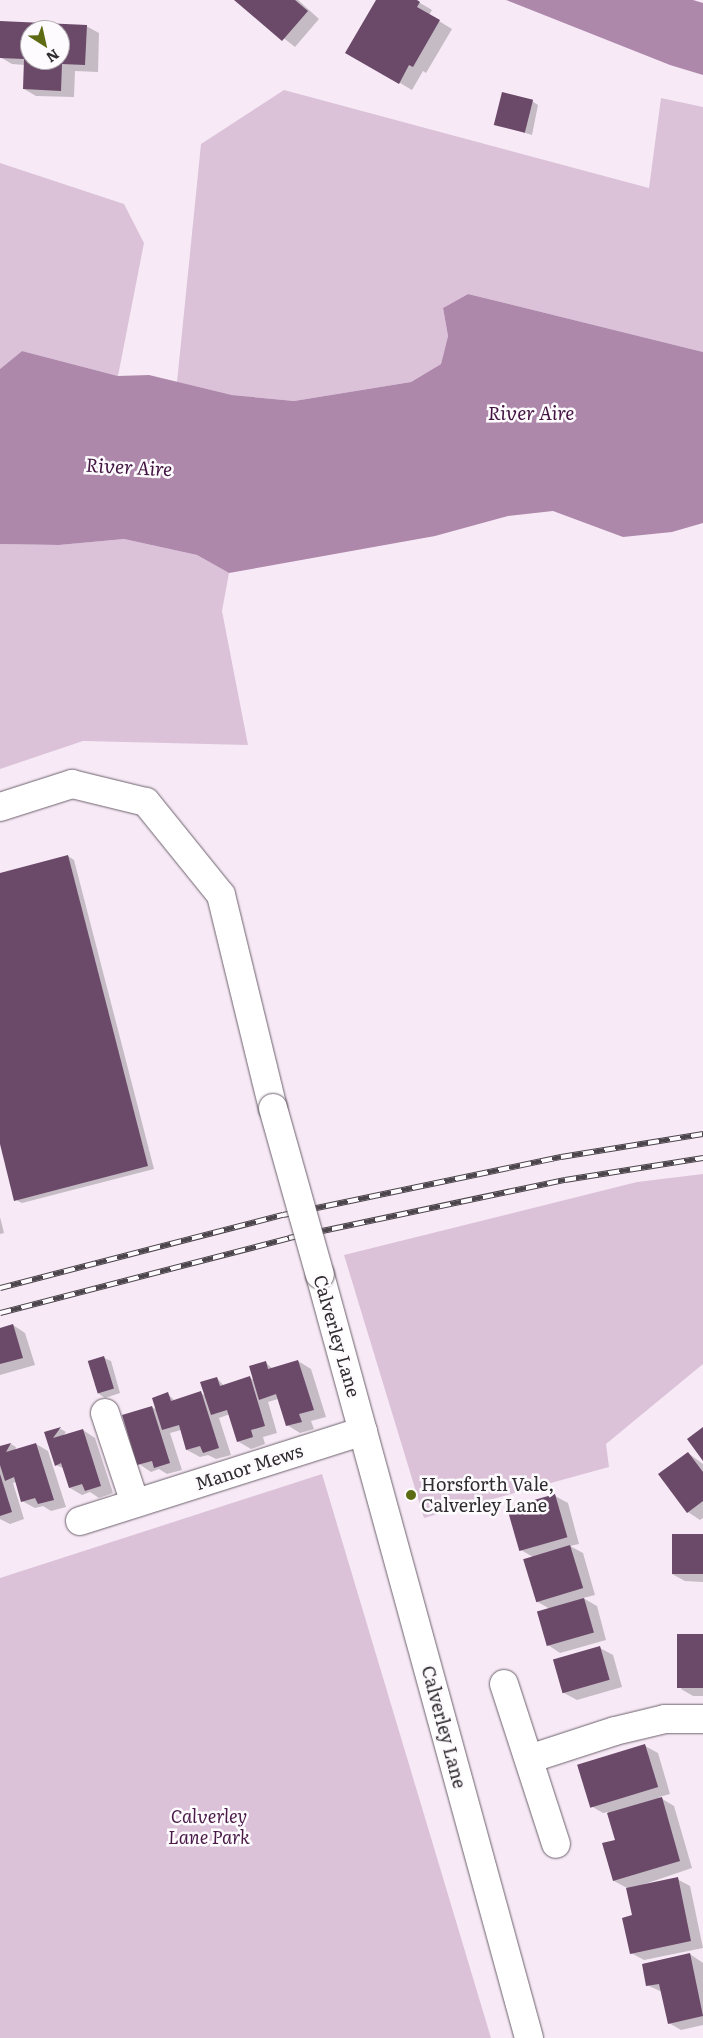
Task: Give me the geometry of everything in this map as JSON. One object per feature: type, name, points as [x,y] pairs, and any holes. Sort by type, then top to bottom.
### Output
[{"type":"street","name":"Calverley Lane","points":[[0,806],[72,784],[146,802],[221,895],[273,1108],[529,2038]]},
{"type":"street","points":[[105,1412],[135,1503]]},
{"type":"street","name":"Manor Mews","points":[[80,1521],[363,1431]]},
{"type":"street","points":[[504,1684],[556,1844]]},
{"type":"street","points":[[529,1760],[615,1731],[665,1719],[703,1719]]},
{"type":"green space","points":[[284,90],[649,188],[661,98],[703,107],[703,352],[468,294],[443,308],[448,336],[441,364],[411,382],[294,401],[232,395],[177,382],[201,144]]},
{"type":"green space","points":[[0,163],[124,204],[144,243],[118,376],[22,351],[0,369]]},
{"type":"green space","points":[[124,539],[197,555],[229,573],[222,611],[248,745],[83,741],[0,769],[0,544],[59,545]]},
{"type":"green space","points":[[703,1174],[703,1364],[606,1444],[609,1467],[424,1518],[344,1255],[637,1182]]},
{"type":"green space","name":"Calverley Lane Park","points":[[322,1474],[491,2038],[0,2038],[0,1578]]},
{"type":"water","points":[[506,0],[693,0],[703,3],[703,75],[670,65]]},
{"type":"water","name":"River Aire","points":[[468,294],[703,352],[703,523],[672,532],[623,537],[553,511],[508,516],[435,536],[229,573],[197,555],[124,539],[59,545],[0,544],[0,369],[22,351],[118,376],[149,375],[232,395],[294,401],[411,382],[441,364],[448,336],[443,308]]},
{"type":"building","points":[[234,0],[295,0],[308,11],[282,41]]},
{"type":"building","points":[[376,0],[417,0],[420,2],[417,7],[440,20],[413,67],[409,65],[399,84],[345,53]]},
{"type":"building","points":[[0,21],[20,22],[20,59],[0,58]]},
{"type":"building","points":[[70,24],[87,25],[85,65],[70,64]]},
{"type":"building","points":[[24,70],[62,70],[61,91],[23,89]]},
{"type":"building","points":[[502,92],[533,100],[525,133],[494,125]]},
{"type":"building","points":[[68,855],[148,1166],[14,1201],[0,1144],[0,873]]},
{"type":"building","points":[[13,1324],[23,1358],[0,1364],[0,1328]]},
{"type":"building","points":[[104,1356],[114,1389],[98,1393],[88,1361]]},
{"type":"building","points":[[298,1360],[314,1410],[299,1414],[302,1422],[286,1426],[276,1394],[259,1400],[249,1366],[266,1361],[268,1369]]},
{"type":"building","points":[[250,1376],[265,1426],[251,1430],[253,1437],[237,1442],[227,1410],[211,1415],[200,1382],[217,1377],[220,1386]]},
{"type":"building","points":[[201,1391],[219,1448],[203,1453],[200,1446],[186,1450],[179,1425],[162,1430],[152,1398],[168,1392],[171,1401]]},
{"type":"building","points":[[152,1406],[170,1463],[154,1468],[152,1461],[137,1465],[122,1415]]},
{"type":"building","points":[[61,1427],[53,1438],[83,1429],[101,1486],[85,1491],[82,1484],[69,1488],[61,1463],[55,1466],[44,1432]]},
{"type":"building","points":[[703,1427],[703,1461],[687,1439]]},
{"type":"building","points":[[11,1443],[6,1452],[36,1443],[54,1500],[38,1504],[35,1498],[21,1502],[14,1477],[5,1481],[0,1465],[0,1446]]},
{"type":"building","points":[[688,1452],[703,1472],[703,1501],[687,1513],[658,1474]]},
{"type":"building","points":[[0,1474],[12,1512],[0,1516]]},
{"type":"building","points":[[555,1494],[567,1537],[519,1551],[507,1508]]},
{"type":"building","points":[[672,1534],[703,1534],[703,1574],[672,1574]]},
{"type":"building","points":[[570,1545],[583,1588],[536,1602],[523,1559]]},
{"type":"building","points":[[584,1598],[594,1633],[547,1646],[537,1612]]},
{"type":"building","points":[[677,1634],[703,1634],[703,1688],[677,1688]]},
{"type":"building","points":[[600,1646],[610,1680],[563,1693],[553,1660]]},
{"type":"building","points":[[645,1744],[658,1787],[590,1808],[577,1765]]},
{"type":"building","points":[[662,1797],[680,1861],[613,1881],[602,1843],[615,1840],[607,1813]]},
{"type":"building","points":[[678,1877],[691,1941],[630,1954],[622,1918],[632,1915],[626,1888]]},
{"type":"building","points":[[690,1953],[703,2016],[668,2024],[659,1984],[646,1986],[642,1964]]},
{"type":"railway","points":[[0,1288],[283,1215],[561,1157],[703,1134]]},
{"type":"railway","points":[[0,1313],[289,1238],[565,1180],[703,1158]]},
{"type":"place","name":"Horsforth Vale, Calverley Lane","points":[[411,1495]]}]
